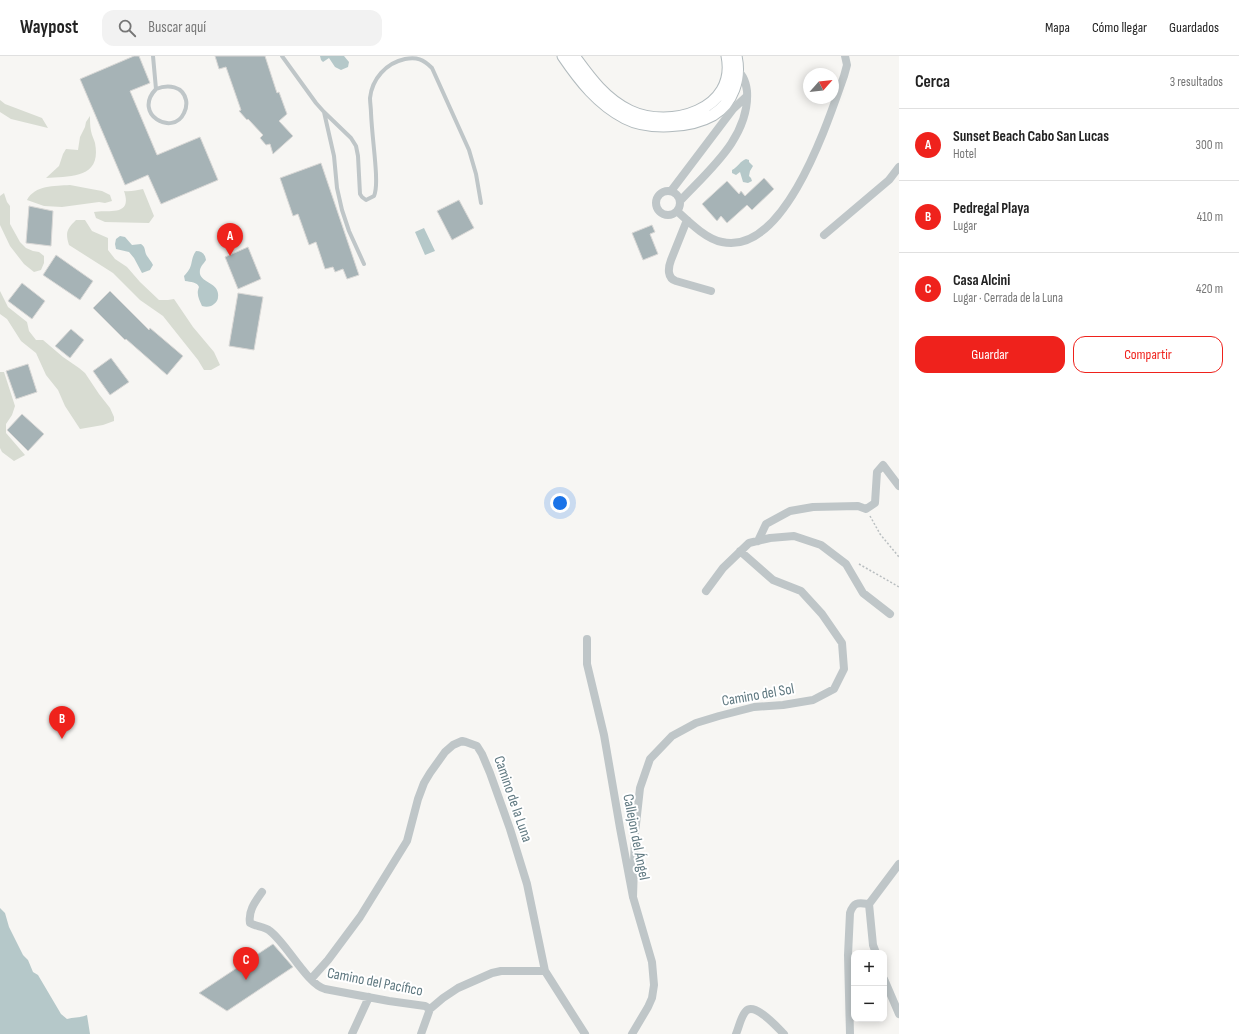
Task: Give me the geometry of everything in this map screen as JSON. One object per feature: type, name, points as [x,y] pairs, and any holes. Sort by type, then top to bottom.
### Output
[{"type":"street","points":[[563,56],[594,95],[610,109],[627,115],[644,124],[662,127],[687,124],[713,115],[723,107],[732,94],[737,81],[734,70],[727,56]]},
{"type":"street","points":[[574,56],[587,74],[604,93],[627,115]]},
{"type":"street","points":[[734,70],[736,56]]},
{"type":"street","points":[[677,211],[710,237],[720,242],[727,243],[743,241],[752,238],[768,227],[779,214],[804,176],[814,156],[844,76],[847,64],[845,56]]},
{"type":"street","points":[[680,201],[677,195],[671,191],[664,192],[658,196],[656,204],[659,211],[666,215],[670,215],[677,211],[680,201],[729,148],[744,118],[746,111],[746,84],[744,78],[734,70]]},
{"type":"street","points":[[671,191],[733,109],[746,97]]},
{"type":"street","points":[[824,235],[889,180],[899,167]]},
{"type":"street","points":[[687,220],[671,260],[669,267],[670,275],[673,280],[711,291]]},
{"type":"street","points":[[758,541],[766,524],[790,511],[813,506],[858,506],[866,509],[875,503],[877,472],[883,465],[899,486]]},
{"type":"street","points":[[706,591],[723,568],[749,543],[770,538],[794,536],[821,546],[846,564],[863,593],[890,614]]},
{"type":"street","name":"Camino del Sol","points":[[633,897],[635,833],[640,788],[650,759],[672,736],[696,723],[754,707],[783,705],[813,700],[834,689],[844,669],[842,643],[822,614],[801,591],[773,580],[740,552]]},
{"type":"street","name":"Callejon del Ángel","points":[[587,639],[587,664],[604,735],[633,897],[652,962],[654,985],[652,998],[648,1008],[632,1034]]},
{"type":"street","name":"Camino de la Luna","points":[[311,979],[320,971],[360,917],[404,846],[411,829],[418,799],[424,783],[430,773],[445,752],[462,741],[477,746],[490,773],[510,829],[527,884],[545,971]]},
{"type":"street","points":[[875,950],[873,945],[869,904],[899,864]]},
{"type":"street","name":"Camino del Pacífico","points":[[262,892],[252,908],[250,923],[264,928],[276,936],[311,979],[321,988],[430,1008],[458,988],[492,973],[501,971],[545,971]]},
{"type":"street","points":[[850,1034],[848,955],[850,913],[852,906],[857,903],[869,904]]},
{"type":"street","points":[[545,971],[585,1034]]},
{"type":"street","points":[[887,986],[899,1014]]},
{"type":"street","points":[[352,1034],[369,997]]},
{"type":"street","points":[[421,1034],[430,1008]]},
{"type":"street","points":[[736,1034],[744,1014],[749,1008],[753,1008],[759,1011],[784,1034]]},
{"type":"lane","points":[[153,56],[156,75],[156,89],[151,94],[148,101],[149,108],[152,115],[157,120],[164,123],[172,123],[180,119],[186,108],[186,100],[183,93],[177,88],[170,86],[163,86],[156,89]]},
{"type":"lane","points":[[282,56],[311,97],[351,138],[356,146],[360,194],[364,200],[374,196],[376,189],[375,152],[370,98],[373,86],[381,73],[391,64],[400,60],[413,57],[426,63],[432,68],[469,150],[476,174],[481,203]]},
{"type":"lane","points":[[324,112],[334,156],[337,188],[342,210],[349,231],[364,264]]},
{"type":"path","points":[[866,509],[880,534],[899,557]]},
{"type":"path","points":[[859,564],[899,587]]},
{"type":"shaded area","points":[[320,56],[344,56],[349,62],[348,67],[341,70],[335,67],[329,58],[323,62]]},
{"type":"shaded area","points":[[0,100],[5,104],[42,118],[48,128],[11,119],[0,112]]},
{"type":"shaded area","points":[[90,116],[91,131],[95,143],[96,155],[94,163],[89,169],[74,176],[46,178],[59,166],[66,149],[78,150],[80,137]]},
{"type":"shaded area","points":[[746,159],[749,160],[753,166],[749,176],[752,181],[748,183],[743,182],[740,172],[736,175],[732,173],[732,170]]},
{"type":"shaded area","points":[[70,185],[102,191],[110,195],[112,201],[62,207],[44,206],[27,200],[30,195],[40,189],[51,186]]},
{"type":"shaded area","points":[[143,189],[154,216],[149,223],[105,222],[96,218],[94,212],[112,211],[122,208],[125,205],[126,199],[124,191]]},
{"type":"shaded area","points":[[4,193],[10,206],[10,224],[20,242],[26,248],[39,252],[44,256],[44,263],[41,270],[34,272],[24,264],[10,246],[0,225],[0,196]]},
{"type":"shaded area","points":[[76,220],[85,220],[92,231],[108,238],[108,250],[115,259],[127,267],[159,300],[174,299],[193,327],[214,352],[220,365],[211,370],[204,370],[198,360],[163,316],[140,300],[113,273],[69,245],[67,234]]},
{"type":"shaded area","points":[[424,228],[435,251],[425,255],[415,232]]},
{"type":"shaded area","points":[[120,236],[125,237],[132,245],[143,245],[147,256],[153,265],[150,270],[142,273],[129,252],[116,249],[116,239]]},
{"type":"shaded area","points":[[196,251],[203,253],[206,260],[200,270],[201,277],[214,286],[218,292],[217,301],[210,306],[202,306],[198,296],[199,287],[197,284],[194,282],[185,281],[184,276],[190,269]]},
{"type":"shaded area","points":[[0,291],[8,307],[27,322],[29,331],[36,340],[43,340],[85,373],[110,408],[114,421],[103,425],[80,429],[65,406],[58,390],[46,375],[36,353],[21,341],[7,319],[0,314]]},
{"type":"shaded area","points":[[0,372],[4,372],[15,406],[12,415],[6,424],[6,433],[25,455],[14,461],[2,452],[0,448]]},
{"type":"shaded area","points":[[0,908],[5,913],[9,927],[23,955],[28,960],[33,972],[38,975],[61,1014],[67,1019],[87,1015],[90,1034],[0,1034]]},
{"type":"building","points":[[134,56],[139,56],[150,83],[130,91],[157,155],[200,137],[218,180],[161,204],[148,175],[125,185],[80,79]]},
{"type":"building","points":[[215,56],[265,56],[277,93],[279,92],[287,114],[279,121],[293,136],[273,154],[270,144],[266,145],[260,138],[263,135],[239,111],[241,110],[226,67],[219,69]]},
{"type":"building","points":[[321,163],[359,275],[347,279],[343,269],[335,272],[333,267],[325,269],[316,242],[309,245],[298,214],[293,216],[280,178]]},
{"type":"building","points":[[764,178],[774,189],[752,210],[747,205],[727,223],[721,216],[717,221],[702,204],[727,181],[739,194],[741,191],[745,196]]},
{"type":"building","points":[[459,200],[474,228],[452,240],[437,211]]},
{"type":"building","points":[[29,206],[53,211],[51,246],[26,243]]},
{"type":"building","points":[[652,225],[655,232],[650,234],[658,254],[643,260],[632,233]]},
{"type":"building","points":[[248,247],[261,279],[238,289],[225,257]]},
{"type":"building","points":[[56,255],[93,281],[80,300],[43,275]]},
{"type":"building","points":[[22,283],[45,301],[32,319],[8,301]]},
{"type":"building","points":[[110,291],[149,330],[150,328],[183,356],[167,375],[126,339],[125,340],[93,308]]},
{"type":"building","points":[[238,293],[263,297],[254,350],[229,346]]},
{"type":"building","points":[[71,329],[84,340],[70,358],[55,346]]},
{"type":"building","points":[[111,358],[129,382],[110,395],[93,371]]},
{"type":"building","points":[[28,364],[37,392],[16,399],[6,371]]},
{"type":"building","points":[[22,414],[44,434],[28,451],[7,430]]},
{"type":"building","points":[[273,944],[293,967],[227,1011],[199,993]]},
{"type":"place","name":"Sunset Beach Cabo San Lucas","points":[[230,256]]},
{"type":"place","name":"Pedregal Playa","points":[[62,739]]},
{"type":"place","name":"Casa Alcini","points":[[246,980]]}]
